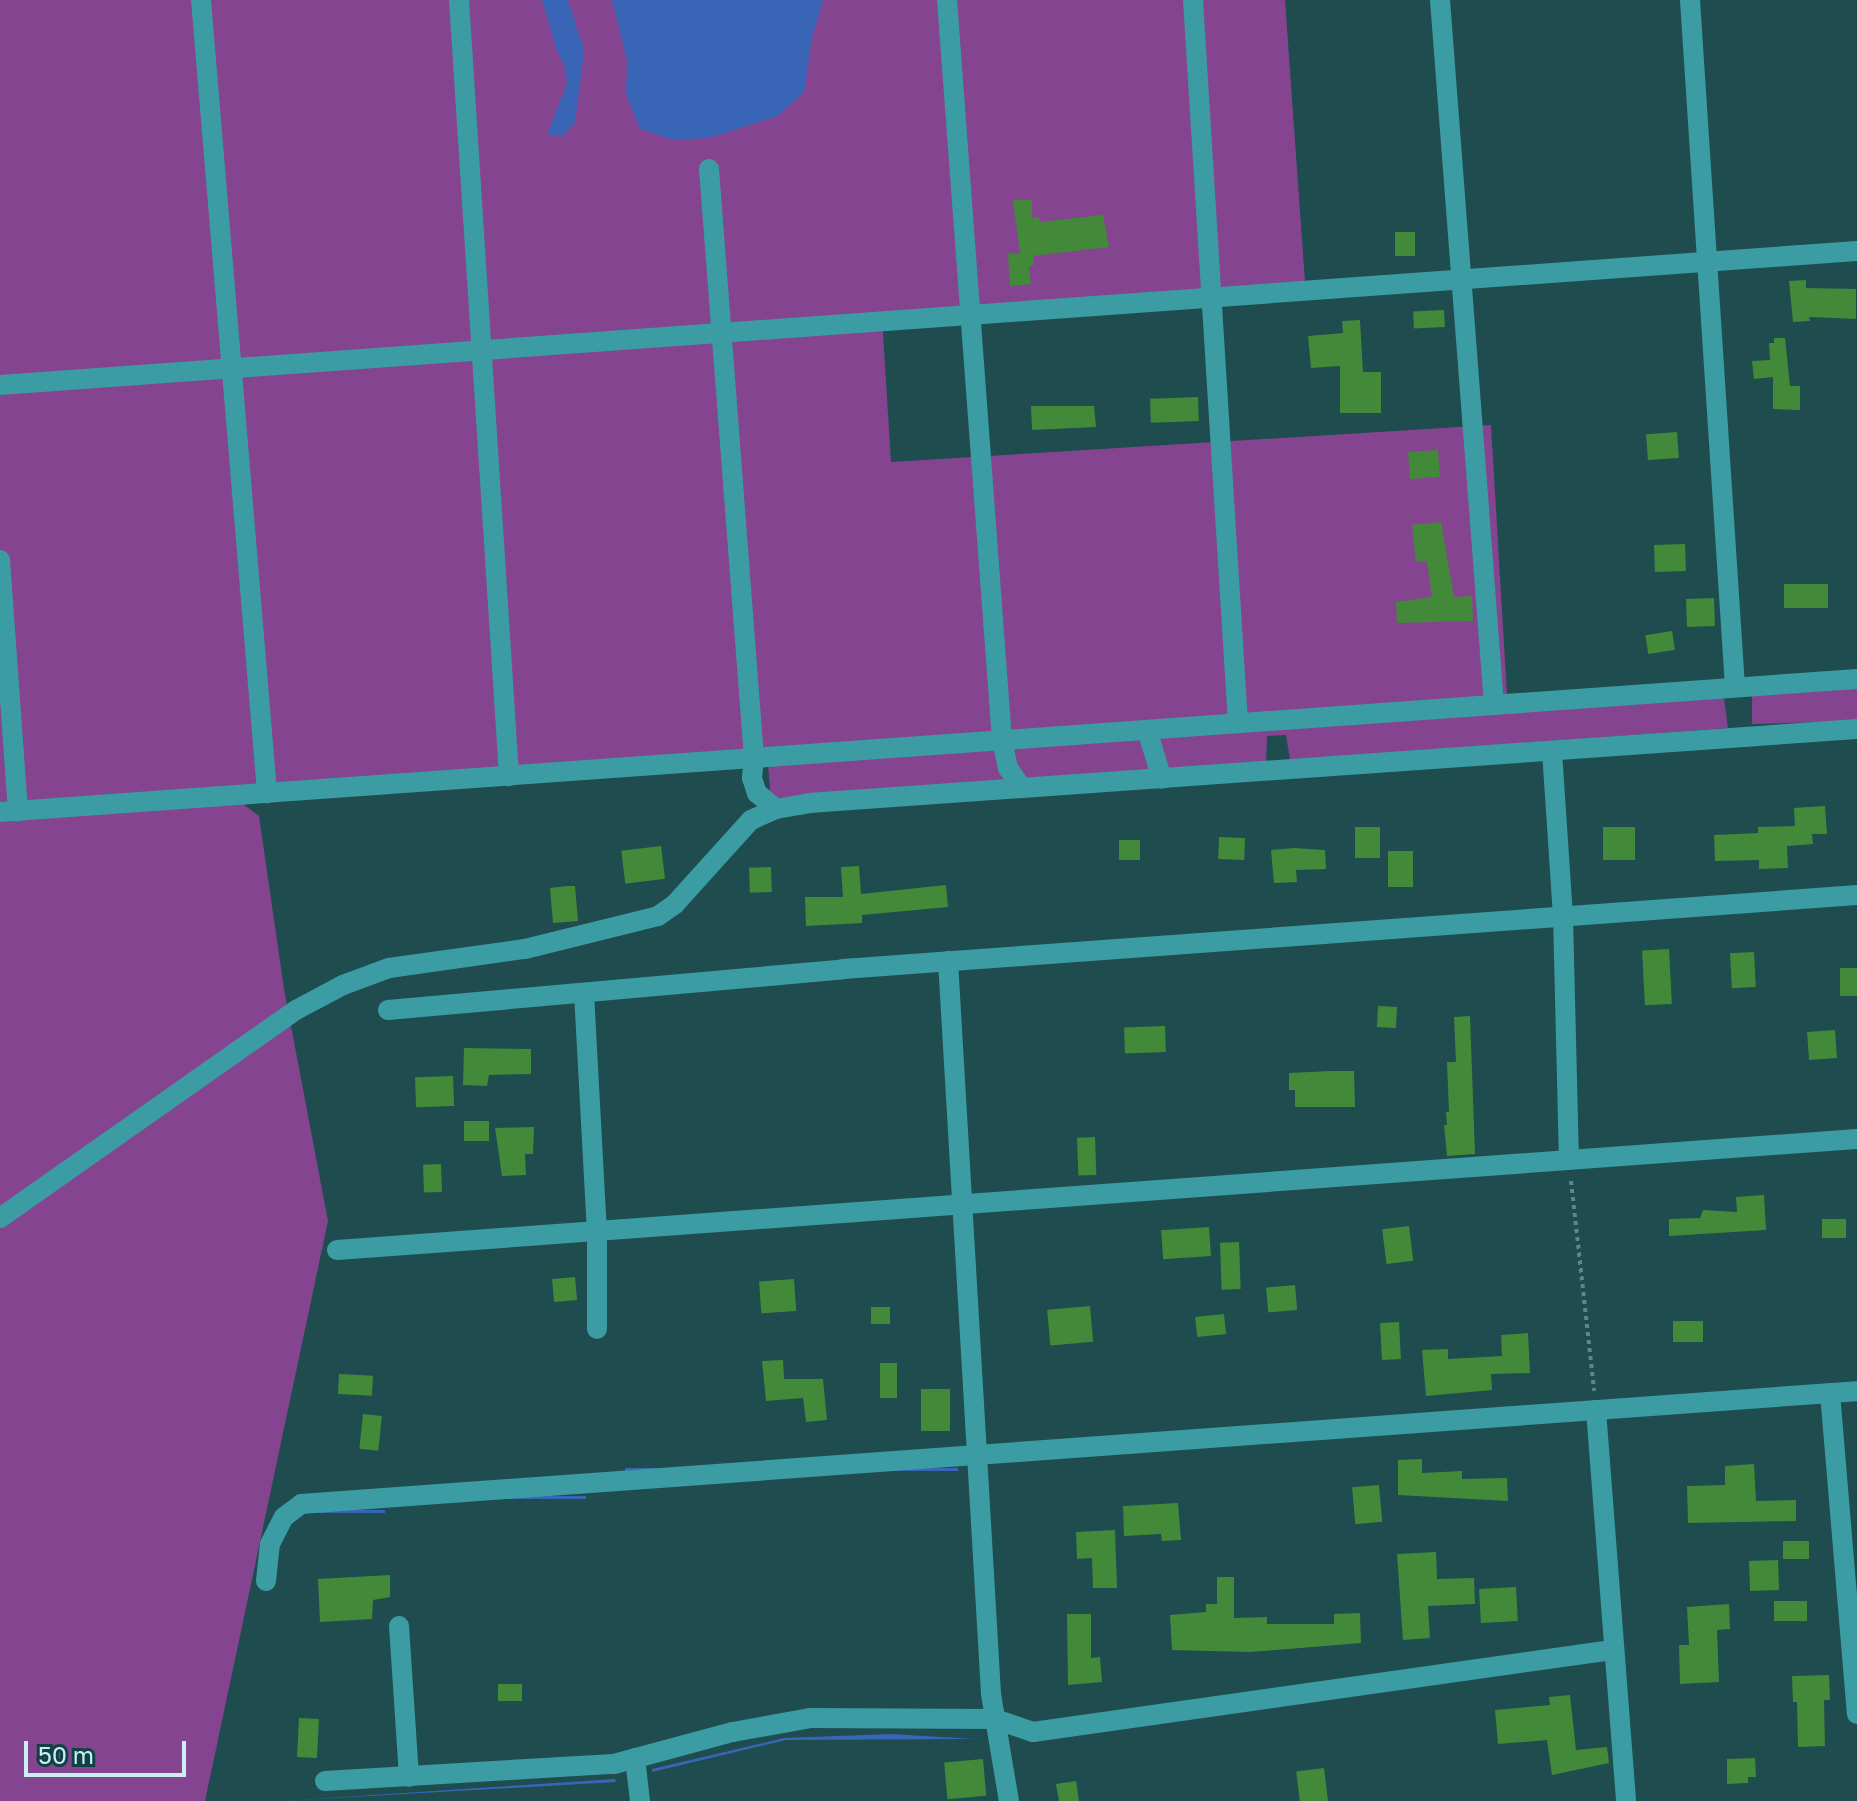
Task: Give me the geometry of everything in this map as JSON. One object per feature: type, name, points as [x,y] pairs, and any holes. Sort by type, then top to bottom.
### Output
[{"type":"street","points":[[201,0],[267,793]]},
{"type":"street","points":[[459,0],[509,776]]},
{"type":"street","points":[[947,0],[1002,740],[1008,768],[1022,788]]},
{"type":"street","points":[[1193,0],[1238,723]]},
{"type":"street","points":[[1440,0],[1494,705]]},
{"type":"street","points":[[1690,0],[1735,687]]},
{"type":"street","points":[[709,169],[754,758],[752,778],[757,793],[776,809]]},
{"type":"street","points":[[0,385],[1857,251]]},
{"type":"street","points":[[0,560],[9,812],[1857,679]]},
{"type":"street","points":[[0,1218],[296,1010],[343,985],[389,968],[525,949],[658,916],[675,904],[751,820],[776,809],[809,803],[1857,729]]},
{"type":"street","points":[[1147,730],[1162,779]]},
{"type":"street","points":[[1552,751],[1563,916],[1569,1160]]},
{"type":"street","points":[[388,1010],[948,961],[1857,895]]},
{"type":"street","points":[[948,961],[995,1719],[1009,1801]]},
{"type":"street","points":[[584,993],[597,1233],[597,1329]]},
{"type":"street","points":[[337,1250],[1857,1139]]},
{"type":"street","points":[[266,1581],[270,1544],[284,1517],[301,1504],[1857,1391]]},
{"type":"street","points":[[1830,1393],[1857,1714]]},
{"type":"street","points":[[1596,1410],[1612,1650],[1626,1801]]},
{"type":"street","points":[[399,1626],[409,1777]]},
{"type":"street","points":[[325,1781],[614,1764],[770,1723],[810,1718],[995,1719],[1033,1732],[1612,1650]]},
{"type":"street","points":[[635,1758],[640,1801]]},
{"type":"path","points":[[1569,1160],[1596,1410]]},
{"type":"shaded area","points":[[0,0],[1285,0],[1306,296],[882,318],[891,462],[1491,425],[1508,712],[1724,698],[1728,728],[1290,760],[1286,735],[1267,736],[1266,763],[771,800],[768,766],[0,814]]},
{"type":"shaded area","points":[[1857,688],[1857,721],[1752,724],[1752,696]]},
{"type":"shaded area","points":[[243,804],[259,816],[284,989],[328,1221],[205,1801],[0,1801],[0,818]]},
{"type":"water","points":[[542,0],[568,0],[584,50],[575,123],[563,136],[547,134],[567,84],[565,67]]},
{"type":"water","points":[[612,0],[823,0],[812,38],[804,92],[778,116],[709,138],[674,140],[640,129],[626,95],[627,60]]},
{"type":"water","points":[[625,1468],[958,1468],[958,1471],[625,1471]]},
{"type":"water","points":[[416,1496],[586,1496],[586,1499],[416,1499]]},
{"type":"water","points":[[293,1510],[385,1510],[385,1513],[293,1513]]},
{"type":"water","points":[[891,1734],[975,1739],[786,1740],[652,1772],[652,1769],[784,1738]]},
{"type":"water","points":[[615,1779],[616,1782],[281,1801]]},
{"type":"building","points":[[1013,200],[1032,200],[1032,218],[1039,217],[1040,222],[1103,215],[1109,247],[1033,256],[1034,265],[1029,266],[1031,284],[1010,286],[1008,254],[1020,253]]},
{"type":"building","points":[[1395,232],[1415,232],[1415,256],[1395,256]]},
{"type":"building","points":[[1806,280],[1806,288],[1856,289],[1856,319],[1809,317],[1810,321],[1793,322],[1789,281]]},
{"type":"building","points":[[1444,310],[1445,327],[1414,329],[1413,312]]},
{"type":"building","points":[[1360,320],[1363,372],[1381,372],[1381,413],[1340,413],[1340,366],[1311,368],[1308,336],[1343,333],[1342,321]]},
{"type":"building","points":[[1774,338],[1785,338],[1790,386],[1800,386],[1800,410],[1773,409],[1773,377],[1754,379],[1752,361],[1770,360],[1769,343],[1774,343]]},
{"type":"building","points":[[1198,397],[1199,421],[1151,423],[1150,399]]},
{"type":"building","points":[[1031,406],[1094,406],[1096,427],[1032,430]]},
{"type":"building","points":[[1677,432],[1679,458],[1648,460],[1646,434]]},
{"type":"building","points":[[1438,450],[1440,477],[1410,479],[1408,452]]},
{"type":"building","points":[[1441,522],[1454,597],[1472,596],[1473,621],[1397,623],[1396,602],[1432,597],[1427,561],[1416,562],[1412,525]]},
{"type":"building","points":[[1685,544],[1686,571],[1655,572],[1654,545]]},
{"type":"building","points":[[1784,584],[1828,584],[1828,608],[1784,608]]},
{"type":"building","points":[[1714,598],[1715,626],[1687,627],[1686,599]]},
{"type":"building","points":[[1672,631],[1675,650],[1648,654],[1645,635]]},
{"type":"building","points":[[1825,806],[1827,834],[1812,834],[1813,844],[1787,846],[1788,868],[1759,869],[1759,860],[1715,861],[1714,835],[1758,833],[1758,827],[1795,826],[1794,808]]},
{"type":"building","points":[[1355,827],[1380,827],[1380,858],[1355,858]]},
{"type":"building","points":[[1603,827],[1635,827],[1635,860],[1603,860]]},
{"type":"building","points":[[1219,837],[1245,838],[1244,860],[1218,859]]},
{"type":"building","points":[[1119,840],[1140,840],[1140,860],[1119,860]]},
{"type":"building","points":[[661,846],[665,879],[625,884],[621,851]]},
{"type":"building","points":[[1271,850],[1325,850],[1326,869],[1296,870],[1297,882],[1274,883]]},
{"type":"building","points":[[1388,851],[1413,851],[1413,887],[1388,887]]},
{"type":"building","points":[[859,866],[861,894],[946,885],[948,907],[862,915],[862,923],[806,926],[805,897],[843,897],[841,867]]},
{"type":"building","points":[[771,867],[772,892],[750,893],[749,868]]},
{"type":"building","points":[[575,886],[578,921],[553,923],[550,888]]},
{"type":"building","points":[[1669,949],[1672,1004],[1645,1005],[1642,950]]},
{"type":"building","points":[[1754,952],[1756,987],[1732,988],[1730,953]]},
{"type":"building","points":[[1840,968],[1857,968],[1857,996],[1840,996]]},
{"type":"building","points":[[1378,1006],[1397,1007],[1396,1028],[1377,1027]]},
{"type":"building","points":[[1470,1016],[1475,1154],[1447,1156],[1444,1125],[1447,1125],[1446,1112],[1449,1112],[1447,1062],[1456,1062],[1454,1017]]},
{"type":"building","points":[[1165,1026],[1166,1052],[1125,1053],[1124,1027]]},
{"type":"building","points":[[1835,1030],[1837,1058],[1809,1060],[1807,1032]]},
{"type":"building","points":[[464,1048],[531,1049],[531,1074],[489,1075],[487,1086],[463,1085]]},
{"type":"building","points":[[1354,1071],[1355,1107],[1295,1107],[1295,1090],[1289,1090],[1289,1073]]},
{"type":"building","points":[[453,1076],[454,1106],[416,1107],[415,1077]]},
{"type":"building","points":[[464,1121],[489,1121],[489,1141],[464,1141]]},
{"type":"building","points":[[534,1127],[533,1154],[525,1154],[526,1175],[502,1176],[495,1128]]},
{"type":"building","points":[[1095,1137],[1096,1175],[1078,1176],[1077,1138]]},
{"type":"building","points":[[441,1164],[442,1192],[424,1193],[423,1165]]},
{"type":"building","points":[[1764,1195],[1766,1230],[1669,1236],[1669,1219],[1700,1218],[1703,1210],[1737,1212],[1736,1197]]},
{"type":"building","points":[[1822,1219],[1846,1219],[1846,1238],[1822,1238]]},
{"type":"building","points":[[1409,1226],[1413,1261],[1386,1264],[1382,1229]]},
{"type":"building","points":[[1209,1227],[1211,1256],[1163,1259],[1161,1230]]},
{"type":"building","points":[[1239,1242],[1241,1289],[1222,1290],[1220,1243]]},
{"type":"building","points":[[575,1277],[577,1300],[554,1302],[552,1279]]},
{"type":"building","points":[[794,1279],[796,1311],[761,1313],[759,1281]]},
{"type":"building","points":[[1295,1285],[1297,1310],[1268,1312],[1266,1288]]},
{"type":"building","points":[[1090,1306],[1093,1342],[1050,1346],[1047,1310]]},
{"type":"building","points":[[871,1307],[890,1307],[890,1324],[871,1324]]},
{"type":"building","points":[[1224,1314],[1226,1334],[1197,1337],[1195,1317]]},
{"type":"building","points":[[1673,1321],[1703,1321],[1703,1342],[1673,1342]]},
{"type":"building","points":[[1399,1322],[1401,1359],[1382,1360],[1380,1323]]},
{"type":"building","points":[[1528,1333],[1530,1373],[1491,1374],[1492,1390],[1426,1396],[1422,1350],[1448,1349],[1448,1359],[1502,1356],[1501,1335]]},
{"type":"building","points":[[783,1360],[784,1379],[823,1379],[827,1420],[806,1422],[803,1398],[766,1401],[762,1361]]},
{"type":"building","points":[[880,1363],[897,1363],[897,1398],[880,1398]]},
{"type":"building","points":[[339,1374],[373,1376],[372,1396],[338,1394]]},
{"type":"building","points":[[921,1389],[950,1389],[950,1431],[921,1431]]},
{"type":"building","points":[[363,1414],[382,1416],[378,1451],[359,1449]]},
{"type":"building","points":[[1422,1459],[1422,1473],[1462,1471],[1462,1479],[1507,1478],[1508,1501],[1398,1495],[1398,1460]]},
{"type":"building","points":[[1754,1464],[1756,1501],[1796,1500],[1796,1521],[1688,1523],[1687,1486],[1725,1485],[1725,1466]]},
{"type":"building","points":[[1379,1485],[1382,1522],[1355,1524],[1352,1487]]},
{"type":"building","points":[[1178,1503],[1181,1540],[1162,1541],[1161,1534],[1124,1536],[1123,1506]]},
{"type":"building","points":[[1115,1530],[1117,1588],[1093,1588],[1092,1558],[1077,1559],[1076,1532]]},
{"type":"building","points":[[1783,1541],[1809,1541],[1809,1559],[1783,1559]]},
{"type":"building","points":[[1436,1552],[1437,1579],[1474,1578],[1475,1604],[1428,1606],[1430,1638],[1403,1640],[1397,1554]]},
{"type":"building","points":[[1778,1560],[1779,1590],[1750,1591],[1749,1561]]},
{"type":"building","points":[[390,1575],[390,1597],[373,1600],[372,1619],[320,1622],[318,1579]]},
{"type":"building","points":[[1217,1577],[1234,1577],[1234,1618],[1267,1617],[1267,1624],[1334,1624],[1334,1614],[1360,1613],[1361,1643],[1250,1652],[1172,1650],[1170,1615],[1206,1612],[1206,1604],[1217,1604]]},
{"type":"building","points":[[1516,1587],[1518,1621],[1481,1623],[1479,1589]]},
{"type":"building","points":[[1774,1601],[1807,1601],[1807,1621],[1774,1621]]},
{"type":"building","points":[[1729,1604],[1730,1629],[1717,1630],[1719,1682],[1680,1684],[1679,1645],[1689,1645],[1687,1607]]},
{"type":"building","points":[[1067,1614],[1091,1614],[1091,1658],[1100,1657],[1102,1682],[1068,1685]]},
{"type":"building","points":[[1829,1675],[1830,1700],[1824,1700],[1825,1746],[1798,1747],[1797,1702],[1793,1702],[1792,1676]]},
{"type":"building","points":[[498,1684],[522,1684],[522,1701],[498,1701]]},
{"type":"building","points":[[1570,1695],[1576,1750],[1607,1747],[1609,1763],[1552,1775],[1547,1740],[1498,1744],[1495,1710],[1550,1705],[1549,1697]]},
{"type":"building","points":[[299,1718],[319,1719],[317,1758],[297,1757]]},
{"type":"building","points":[[1755,1758],[1756,1777],[1748,1777],[1748,1783],[1727,1784],[1727,1759]]},
{"type":"building","points":[[983,1759],[986,1796],[947,1799],[944,1762]]},
{"type":"building","points":[[1324,1768],[1328,1801],[1300,1801],[1296,1771]]},
{"type":"building","points":[[1076,1781],[1079,1801],[1059,1801],[1056,1784]]}]
